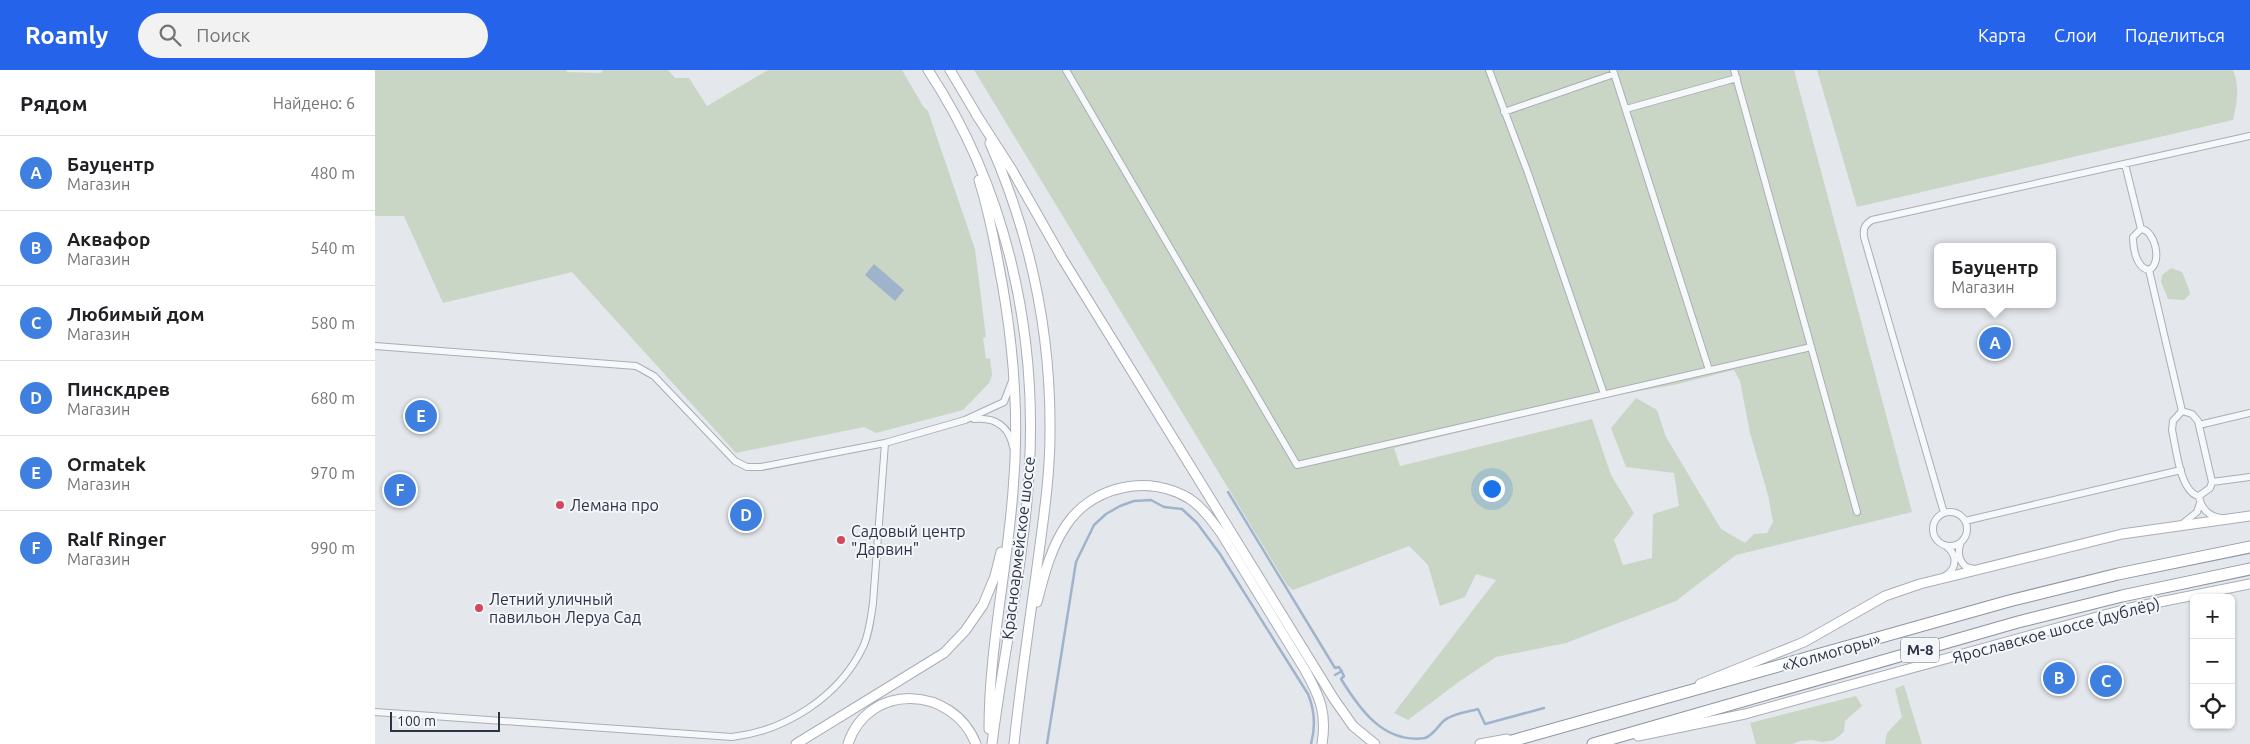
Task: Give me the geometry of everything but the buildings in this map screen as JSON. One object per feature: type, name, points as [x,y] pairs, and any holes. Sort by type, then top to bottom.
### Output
[{"type":"highway","name":"«Холмогоры»","points":[[1501,744],[2018,599],[2118,574],[2250,547]]},
{"type":"highway","name":"«Холмогоры»","points":[[1597,743],[2018,622],[2122,596],[2250,569]]},
{"type":"main road","name":"Красноармейское шоссе","points":[[928,70],[979,164],[1008,248],[1026,336],[1030,383],[1031,433],[1029,476],[1022,540],[990,744]]},
{"type":"main road","name":"Красноармейское шоссе","points":[[950,70],[976,114],[1009,189],[1037,286],[1045,334],[1050,423],[1048,482],[1014,744]]},
{"type":"main road","points":[[976,114],[1012,170],[1067,266],[1329,691],[1353,726],[1375,744]]},
{"type":"main road","points":[[962,130],[981,186],[993,238],[1006,303],[1015,372],[1015,462],[989,691],[990,744]]},
{"type":"main road","points":[[1025,651],[1043,576],[1055,543],[1074,515],[1089,501],[1107,492],[1141,485],[1161,487],[1191,500],[1206,513],[1221,533],[1317,692],[1323,710],[1325,727],[1322,744]]},
{"type":"main road","points":[[1677,695],[1718,675],[1804,642],[1885,596],[1940,579],[2122,534],[2181,524],[2250,516]]},
{"type":"main road","points":[[796,744],[914,673],[943,653],[965,631],[983,605],[995,576],[1010,517]]},
{"type":"main road","name":"Ярославское шоссе (дублёр)","points":[[1597,743],[1745,714],[2130,608],[2250,584]]},
{"type":"main road","points":[[848,744],[857,726],[870,711],[886,702],[903,698],[935,702],[952,711],[965,725],[976,744]]},
{"type":"main road","points":[[1481,744],[1539,734]]},
{"type":"street","points":[[1066,70],[1184,275],[1297,465],[1811,346]]},
{"type":"street","points":[[1489,70],[1528,173],[1604,394]]},
{"type":"street","points":[[1735,70],[1857,512]]},
{"type":"street","points":[[1504,112],[1613,72],[1709,370]]},
{"type":"street","points":[[1626,109],[1737,78]]},
{"type":"street","points":[[1944,513],[1863,229],[1871,220],[2250,136]]},
{"type":"street","points":[[2125,164],[2141,229]]},
{"type":"street","points":[[2141,229],[2150,233],[2156,257],[2155,264],[2149,270]]},
{"type":"street","points":[[2141,229],[2133,237],[2133,242],[2141,267],[2149,270]]},
{"type":"street","points":[[2149,270],[2182,411]]},
{"type":"street","points":[[375,346],[636,366],[654,376],[735,461],[747,467],[761,467],[885,444],[965,420],[991,410],[1005,402],[1015,372]]},
{"type":"street","points":[[2181,524],[2191,519],[2197,512],[2200,500],[2210,488],[2212,482],[2199,425],[2192,414],[2182,411]]},
{"type":"street","points":[[2182,411],[2173,421],[2172,430],[2186,487],[2200,500],[2206,512],[2226,519]]},
{"type":"street","points":[[2199,425],[2250,413]]},
{"type":"street","points":[[965,420],[985,418],[1005,427],[1011,437],[1015,462]]},
{"type":"street","points":[[375,712],[732,737],[749,735],[795,717],[835,686],[852,665],[863,646],[873,603],[885,444]]},
{"type":"street","points":[[1965,521],[2181,470]]},
{"type":"street","points":[[2212,482],[2250,477]]},
{"type":"street","points":[[1940,579],[1951,572],[1955,562],[1951,549],[1938,541],[1933,530],[1935,522],[1944,513],[1956,513],[1965,521],[1966,532],[1958,552],[1962,564],[1970,569],[1978,570]]},
{"type":"street","points":[[1945,545],[1954,545],[1961,542]]},
{"type":"green space","points":[[375,70],[566,70],[567,72],[601,73],[603,70],[668,70],[675,78],[689,78],[707,106],[768,70],[902,70],[923,106],[928,111],[975,249],[986,337],[983,338],[986,359],[990,358],[992,375],[989,383],[963,410],[876,433],[864,427],[736,453],[572,272],[443,303],[404,216],[375,216]]},
{"type":"green space","points":[[974,70],[1794,70],[1912,512],[1736,555],[1676,601],[1566,643],[1496,657],[1408,720],[1394,713],[1496,580],[1476,574],[1465,597],[1440,606],[1428,565],[1409,546],[1293,590],[1287,585]],"holes":[[[1734,370],[1740,381],[1750,433],[1768,495],[1773,522],[1767,533],[1754,534],[1745,543],[1721,529],[1666,437],[1657,410],[1636,398],[1611,428],[1626,467],[1674,473],[1679,506],[1653,514],[1652,558],[1623,565],[1614,540],[1634,513],[1611,475],[1592,419],[1400,466],[1394,448],[1601,398],[1678,384]]]},
{"type":"green space","points":[[1817,70],[2233,70],[2237,82],[2237,95],[2233,120],[1857,207]]},
{"type":"green space","points":[[2171,268],[2182,272],[2190,294],[2184,300],[2168,299],[2161,282],[2162,275]]},
{"type":"green space","points":[[1904,685],[1922,744],[1885,744],[1887,733],[1902,717],[1895,689]]},
{"type":"green space","points":[[1856,696],[1862,706],[1845,721],[1844,732],[1834,740],[1823,742],[1800,741],[1792,744],[1756,744],[1750,723]]},
{"type":"water","points":[[874,264],[904,290],[895,301],[865,275]]},
{"type":"waterway","points":[[1228,492],[1335,668],[1339,667],[1344,676],[1341,679],[1348,690],[1364,712],[1385,730],[1410,738],[1425,738],[1451,716],[1478,709],[1485,724],[1544,708]]},
{"type":"waterway","points":[[1047,744],[1076,562],[1094,525],[1106,514],[1134,501],[1151,500],[1164,507],[1182,509],[1197,523],[1220,554],[1308,694],[1314,719],[1311,744]]},
{"type":"waterway","points":[[1335,675],[1342,671]]},
{"type":"place","name":"Бауцентр","points":[[1995,343]]},
{"type":"place","name":"Ormatek","points":[[421,416]]},
{"type":"place","name":"Ralf Ringer","points":[[400,490]]},
{"type":"place","name":"Лемана про","points":[[560,505]]},
{"type":"place","name":"Пинскдрев","points":[[746,515]]},
{"type":"place","name":"Садовый центр \"Дарвин\"","points":[[841,540]]},
{"type":"place","name":"Летний уличный павильон Леруа Сад","points":[[479,608]]},
{"type":"place","name":"Аквафор","points":[[2059,678]]},
{"type":"place","name":"Любимый дом","points":[[2106,681]]}]
